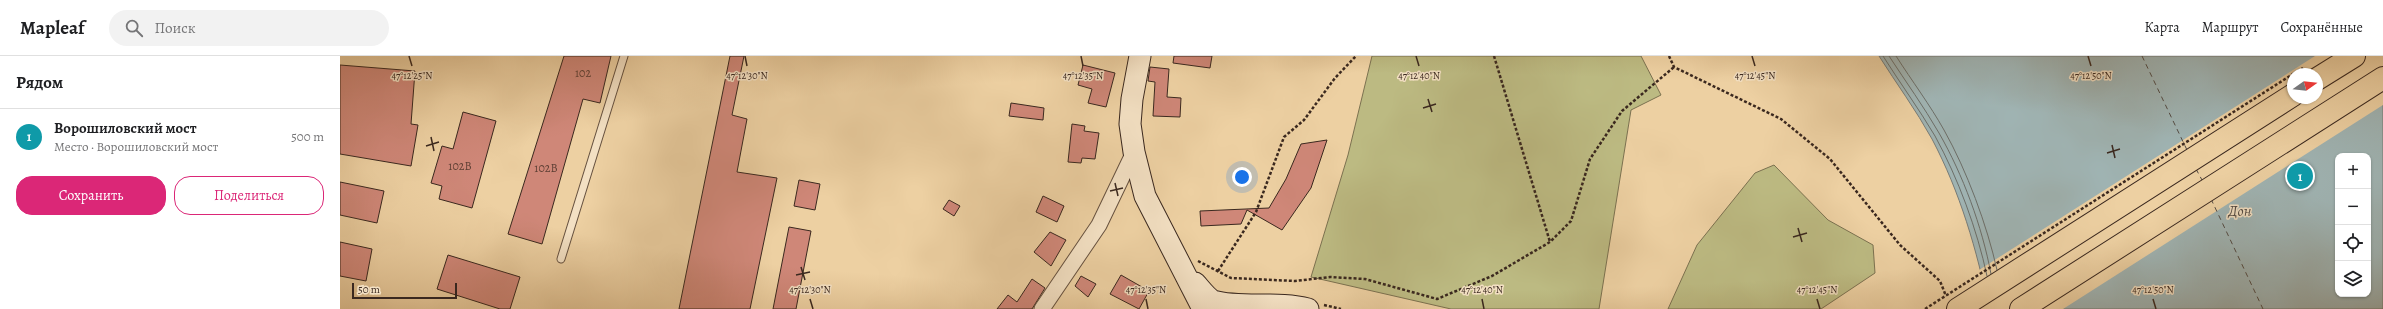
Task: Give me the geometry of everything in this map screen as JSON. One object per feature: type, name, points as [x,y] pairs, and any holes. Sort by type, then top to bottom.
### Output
[{"type":"main road","points":[[1140,56],[1130,124],[1134,152],[1145,196],[1212,301],[1232,308],[1280,306],[1308,309]]},
{"type":"main road","points":[[2323,76],[2354,56]]},
{"type":"main road","points":[[2021,309],[2383,78]]},
{"type":"main road","points":[[1953,306],[2287,99]]},
{"type":"main road","points":[[1190,266],[1203,309]]},
{"type":"street","points":[[1042,309],[1099,225],[1134,152]]},
{"type":"lane","points":[[561,259],[624,56]]},
{"type":"path","points":[[1218,271],[1256,212],[1284,137],[1304,120],[1335,78],[1356,56]]},
{"type":"path","points":[[1494,56],[1550,242]]},
{"type":"path","points":[[1669,56],[1674,67],[1781,119],[1830,159],[1900,245],[1940,281],[1953,306]]},
{"type":"path","points":[[1190,266],[1218,271],[1231,278],[1295,281],[1330,277],[1365,279],[1438,299],[1492,276],[1550,242],[1572,221],[1590,159],[1622,111],[1674,67]]},
{"type":"path","points":[[1925,309],[2287,78]]},
{"type":"shaded area","points":[[1372,56],[1641,56],[1661,95],[1631,110],[1599,309],[1451,309],[1311,277],[1348,155]]},
{"type":"shaded area","points":[[1774,165],[1828,220],[1873,245],[1875,273],[1821,309],[1668,309],[1697,245],[1755,173]]},
{"type":"water","name":"Дон","points":[[1879,56],[2383,56],[2383,309],[1989,309],[1973,243],[1959,201],[1942,159],[1913,107]]},
{"type":"pier","points":[[2315,56],[2383,56],[2383,105],[2063,309],[1987,309],[1979,270],[2287,74],[2287,104],[2323,104],[2323,68],[2296,68]]},
{"type":"building","points":[[564,56],[611,56],[600,103],[583,99],[542,244],[508,234]]},
{"type":"building","points":[[730,56],[744,56],[732,115],[747,119],[737,172],[777,178],[750,309],[679,309]]},
{"type":"building","points":[[1174,56],[1212,56],[1210,68],[1173,63]]},
{"type":"building","points":[[340,65],[415,71],[411,124],[418,125],[411,166],[340,154]]},
{"type":"building","points":[[1083,65],[1115,73],[1106,107],[1088,103],[1092,89],[1078,85]]},
{"type":"building","points":[[1150,67],[1169,69],[1167,97],[1181,98],[1180,117],[1153,116],[1155,82],[1148,81]]},
{"type":"building","points":[[1011,103],[1044,108],[1043,120],[1009,116]]},
{"type":"building","points":[[463,112],[496,121],[472,208],[439,199],[442,186],[431,183],[442,146],[453,149]]},
{"type":"building","points":[[1072,124],[1085,126],[1084,131],[1099,133],[1095,159],[1082,158],[1081,163],[1068,162]]},
{"type":"building","points":[[1327,140],[1311,188],[1282,230],[1247,210],[1241,224],[1201,226],[1200,211],[1269,208],[1286,179],[1301,144]]},
{"type":"building","points":[[799,180],[820,184],[815,210],[794,206]]},
{"type":"building","points":[[340,182],[384,191],[377,223],[340,215]]},
{"type":"building","points":[[1043,196],[1064,206],[1057,222],[1036,212]]},
{"type":"building","points":[[949,200],[960,206],[954,216],[943,209]]},
{"type":"building","points":[[789,227],[811,231],[796,309],[773,309]]},
{"type":"building","points":[[1050,232],[1066,240],[1051,266],[1034,252]]},
{"type":"building","points":[[340,242],[372,249],[366,281],[340,276]]},
{"type":"building","points":[[448,255],[520,277],[510,309],[500,309],[437,289]]},
{"type":"building","points":[[1121,275],[1149,291],[1139,309],[1110,294]]},
{"type":"building","points":[[1081,276],[1096,284],[1088,297],[1075,286]]},
{"type":"building","points":[[1032,279],[1045,288],[1032,309],[997,309],[1008,295],[1017,302]]},
{"type":"ferry route","points":[[2142,56],[2187,150]]},
{"type":"ferry route","points":[[2196,169],[2202,180]]},
{"type":"ferry route","points":[[2211,199],[2263,309]]},
{"type":"place","name":"Ворошиловский мост","points":[[2300,176]]}]
